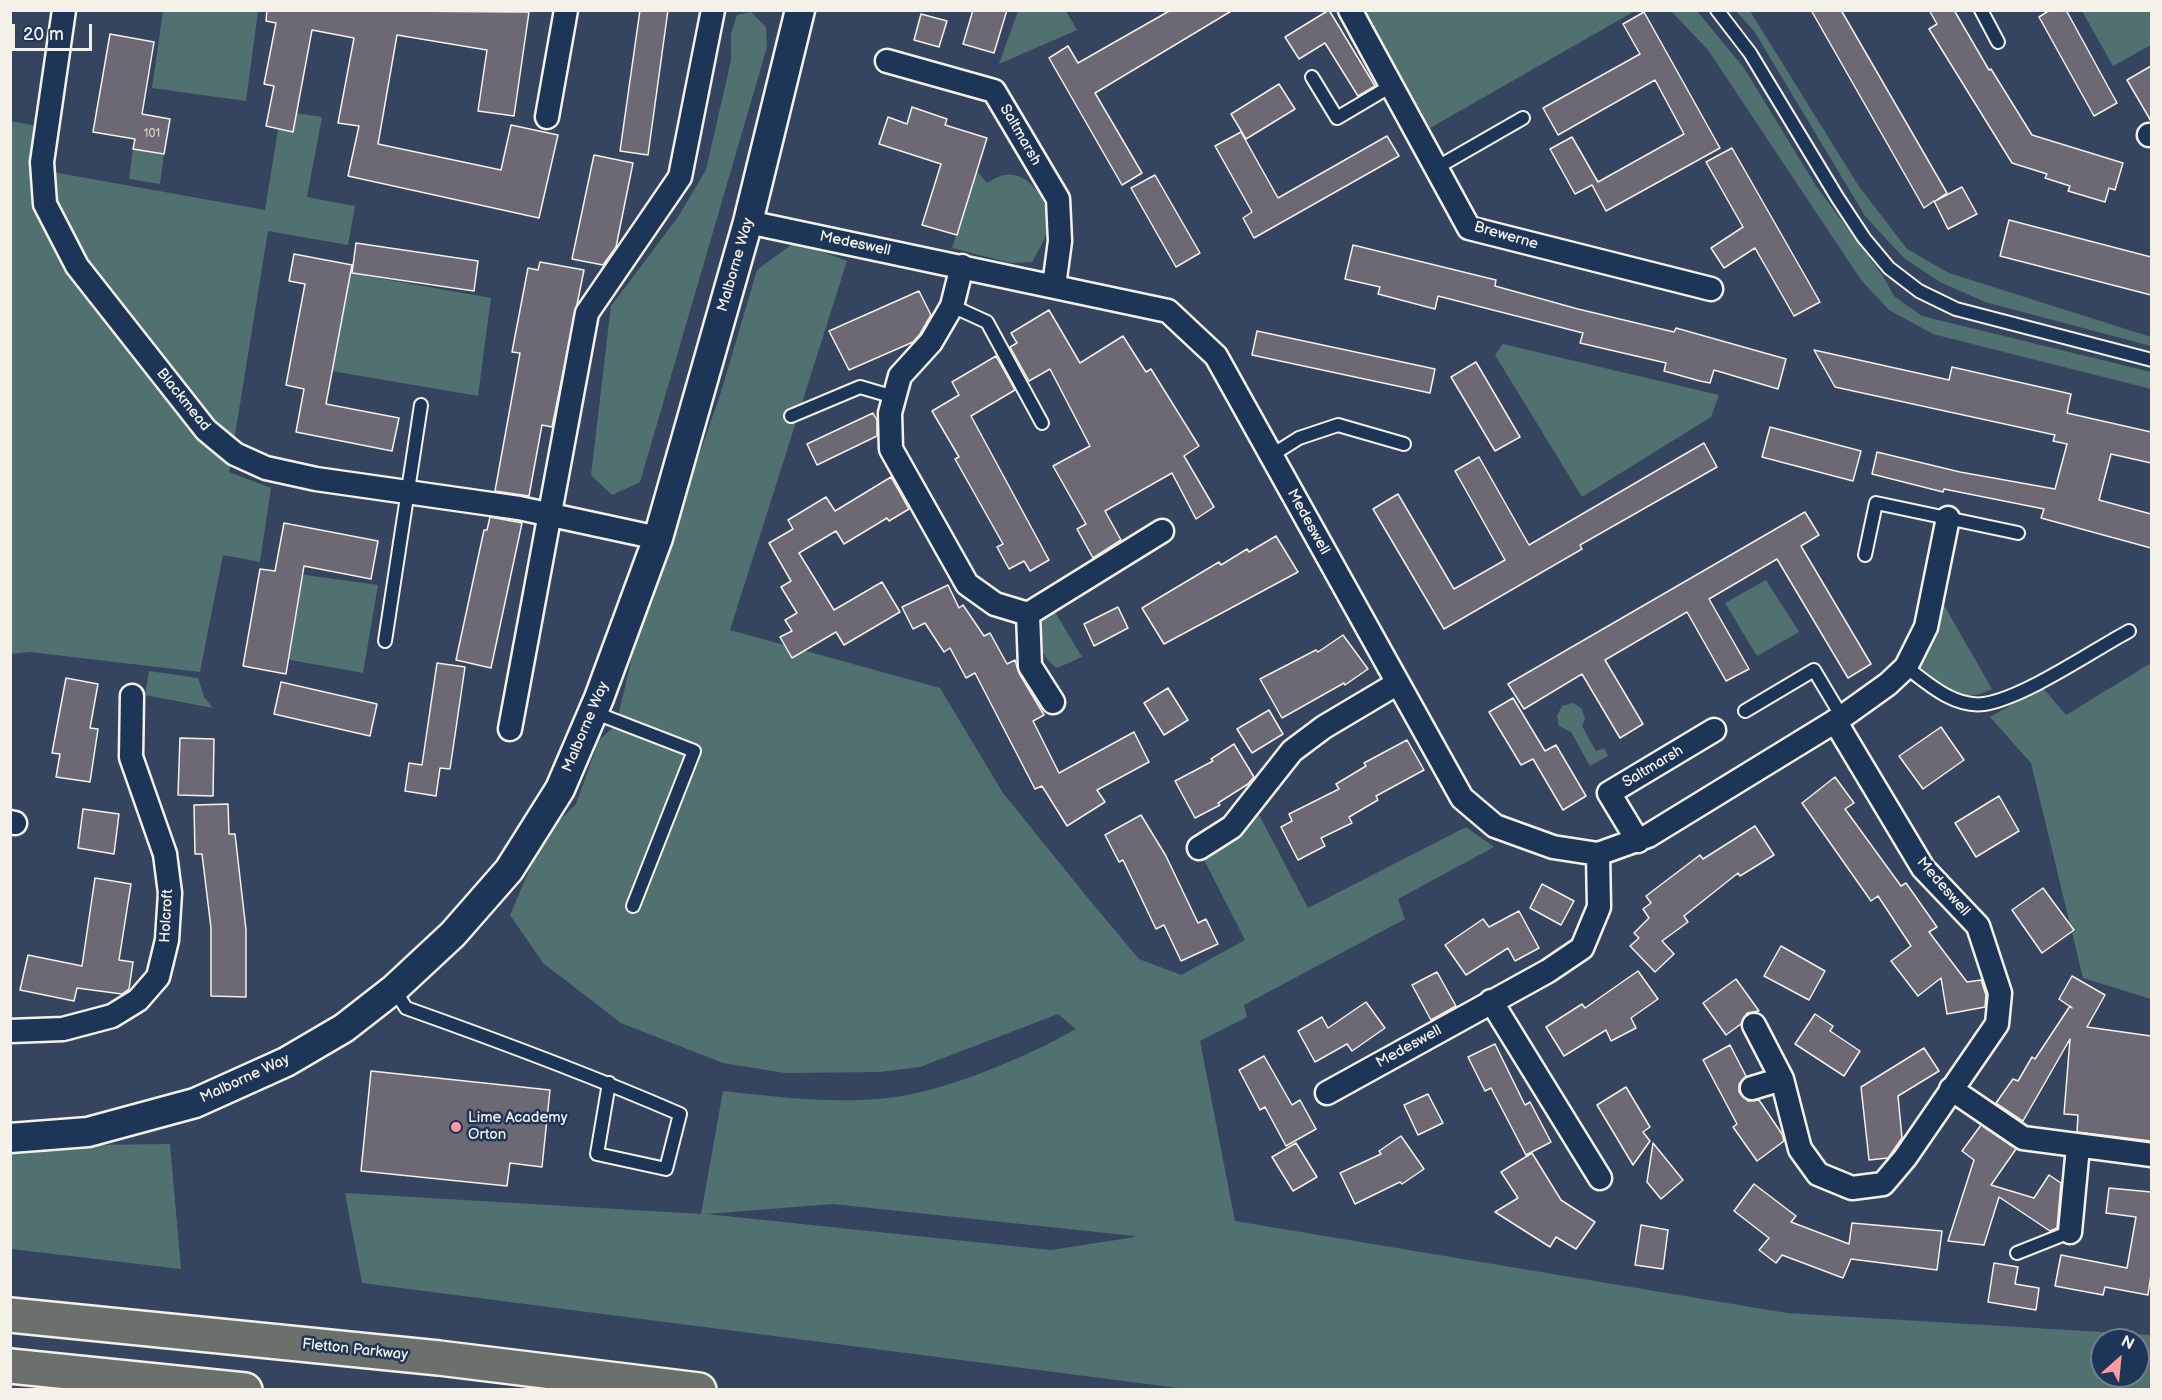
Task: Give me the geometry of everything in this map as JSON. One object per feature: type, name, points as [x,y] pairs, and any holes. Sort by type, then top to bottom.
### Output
[{"type":"highway","name":"Fletton Parkway","points":[[10,1315],[439,1358],[699,1389]]},
{"type":"highway","points":[[10,1366],[245,1389]]},
{"type":"street","name":"Blackmead","points":[[64,10],[42,162],[45,204],[77,266],[206,430],[235,454],[266,468],[315,479],[551,514],[658,537]]},
{"type":"street","points":[[547,117],[566,10]]},
{"type":"street","points":[[510,729],[587,314],[680,177],[713,10]]},
{"type":"street","name":"Malborne Way","points":[[10,1138],[88,1132],[195,1103],[286,1062],[344,1028],[394,989],[453,934],[509,870],[560,789],[593,712],[658,537],[748,222],[800,10]]},
{"type":"street","name":"Brewerne","points":[[1350,10],[1468,228],[1712,289]]},
{"type":"street","name":"Saltmarsh","points":[[887,61],[994,92],[1058,199],[1060,241],[1054,286]]},
{"type":"street","name":"Medeswell","points":[[748,222],[1168,311],[1216,356],[1462,798],[1495,826],[1553,847],[1598,854],[1638,841],[1839,719],[1904,669]]},
{"type":"street","points":[[962,266],[952,306],[931,342],[900,376],[890,413],[891,449],[967,584],[995,604],[1028,614],[1162,531]]},
{"type":"street","points":[[1904,669],[1926,627],[1948,518]]},
{"type":"street","points":[[1028,614],[1030,666],[1053,702]]},
{"type":"street","points":[[1199,848],[1232,827],[1292,751],[1324,727],[1398,683]]},
{"type":"street","name":"Holcroft","points":[[10,1031],[63,1029],[112,1016],[138,1000],[158,977],[167,940],[170,893],[165,854],[131,756],[132,696]]},
{"type":"street","name":"Medeswell","points":[[1754,1025],[1782,1079],[1800,1149],[1818,1173],[1852,1188],[1883,1184],[1905,1158],[1997,1024],[2000,993],[1978,926],[1923,868],[1839,719]]},
{"type":"street","name":"Saltmarsh","points":[[1638,841],[1609,793],[1714,730]]},
{"type":"street","name":"Medeswell","points":[[1327,1093],[1548,971],[1582,948],[1599,907],[1598,854]]},
{"type":"street","points":[[1491,1001],[1600,1178]]},
{"type":"street","points":[[1752,1088],[1782,1079]]},
{"type":"street","points":[[1952,1089],[2023,1138],[2078,1148],[2151,1155]]},
{"type":"street","points":[[2070,1232],[2078,1148]]},
{"type":"lane","points":[[1717,10],[1750,53],[1837,197],[1864,238],[1888,268],[1919,291],[1956,309],[2151,360]]},
{"type":"lane","points":[[1981,10],[1998,42]]},
{"type":"lane","points":[[1312,77],[1337,118],[1391,86]]},
{"type":"lane","points":[[1436,168],[1523,118]]},
{"type":"lane","points":[[952,306],[987,322],[1042,423]]},
{"type":"lane","points":[[791,416],[860,387],[894,397]]},
{"type":"lane","points":[[385,641],[421,405]]},
{"type":"lane","points":[[1272,455],[1299,438],[1338,425],[1404,444]]},
{"type":"lane","points":[[1865,555],[1876,503],[2018,533]]},
{"type":"lane","points":[[1904,669],[1941,694],[1983,704],[2025,689],[2129,630]]},
{"type":"lane","points":[[1745,711],[1814,670],[1839,719]]},
{"type":"lane","points":[[593,712],[694,751],[633,906]]},
{"type":"lane","points":[[394,989],[406,1008],[609,1083],[680,1114],[666,1169],[597,1154],[609,1083]]},
{"type":"lane","points":[[2017,1253],[2070,1232]]},
{"type":"green space","points":[[163,11],[258,11],[246,101],[152,88]]},
{"type":"green space","points":[[1018,11],[1066,11],[1077,30],[999,64]]},
{"type":"green space","points":[[1365,11],[1635,11],[1430,128]]},
{"type":"green space","points":[[1671,11],[1697,11],[1744,68],[1816,186],[1883,276],[1894,296],[1922,316],[2151,372],[2151,389],[1933,334],[1889,310],[1861,280],[1708,50]]},
{"type":"green space","points":[[1736,11],[1750,11],[1858,185],[1907,249],[1949,273],[2151,337],[2151,346],[1985,302],[1940,282],[1904,258],[1865,216],[1754,31]]},
{"type":"green space","points":[[2082,11],[2151,11],[2151,45],[2113,66]]},
{"type":"green space","points":[[751,12],[766,27],[767,47],[640,482],[612,495],[591,475],[611,306],[678,217],[706,170],[731,60],[731,34],[737,15]]},
{"type":"green space","points":[[281,111],[322,117],[307,197],[355,206],[348,245],[268,231],[229,472],[271,488],[260,562],[223,555],[200,672],[30,652],[11,654],[10,121],[43,127],[47,171],[265,210]]},
{"type":"green space","points":[[133,149],[164,154],[160,184],[129,179]]},
{"type":"green space","points":[[976,170],[987,183],[1004,175],[1021,177],[1029,182],[1041,197],[1045,205],[1048,227],[1043,243],[1032,262],[1011,263],[952,248]]},
{"type":"green space","points":[[795,242],[847,261],[730,630],[940,688],[1003,793],[1139,959],[1181,975],[1245,940],[1198,848],[1259,815],[1308,908],[1466,827],[1494,847],[1398,899],[1405,919],[1244,1005],[1247,1017],[1200,1041],[1235,1221],[1787,1313],[2090,1331],[2090,1388],[2150,1388],[2151,1335],[2151,1389],[1186,1389],[362,1283],[345,1193],[701,1214],[723,1091],[826,1100],[888,1098],[934,1089],[985,1072],[1034,1051],[1076,1029],[1058,1014],[920,1067],[880,1072],[785,1073],[723,1063],[621,1023],[543,963],[510,915],[544,836],[576,804],[599,740],[616,725],[637,636],[721,392],[757,270]],"holes":[[[833,1204],[1134,1236],[1051,1250],[706,1214]]]},
{"type":"green space","points":[[349,273],[491,298],[478,396],[332,371]]},
{"type":"green space","points":[[1503,344],[1719,395],[1711,417],[1582,497],[1495,355]]},
{"type":"green space","points":[[298,574],[378,585],[363,673],[285,659]]},
{"type":"green space","points":[[1766,580],[1799,632],[1757,656],[1725,603]]},
{"type":"green space","points":[[1941,600],[1992,689],[1981,694],[1970,695],[1950,691],[1932,680],[1915,665]]},
{"type":"green space","points":[[1055,612],[1082,657],[1057,668],[1043,653],[1038,621]]},
{"type":"green space","points":[[2151,663],[2151,999],[2083,978],[2031,763],[1990,717],[2042,687],[2066,715]]},
{"type":"green space","points":[[149,671],[198,678],[204,697],[213,708],[145,695]]},
{"type":"green space","points":[[1573,703],[1582,709],[1585,719],[1582,726],[1596,751],[1604,748],[1608,756],[1590,766],[1571,732],[1559,726],[1557,716],[1562,706]]},
{"type":"green space","points":[[170,1144],[181,1269],[11,1249],[10,1146]]},
{"type":"building","points":[[267,10],[529,12],[514,116],[478,111],[487,50],[397,35],[378,144],[501,170],[511,125],[558,135],[539,218],[348,176],[359,126],[338,123],[354,38],[312,30],[293,132],[266,126],[274,86],[264,84],[276,23],[266,21]]},
{"type":"building","points":[[640,10],[668,10],[648,155],[620,151]]},
{"type":"building","points":[[973,10],[1007,10],[994,53],[963,44]]},
{"type":"building","points":[[1171,10],[1233,10],[1095,93],[1142,173],[1122,185],[1049,58],[1068,46],[1078,63]]},
{"type":"building","points":[[1329,10],[1375,86],[1358,96],[1325,43],[1299,59],[1285,37]]},
{"type":"building","points":[[1811,10],[1841,10],[1947,193],[1935,201],[1962,187],[1977,214],[1948,229],[1934,201],[1924,208]]},
{"type":"building","points":[[1929,10],[1954,10],[1989,70],[1991,69],[2032,135],[2123,163],[2115,190],[2109,188],[2105,202],[2068,191],[2070,186],[2045,178],[2047,174],[2012,163],[1929,29],[1937,24]]},
{"type":"building","points":[[2050,10],[2066,10],[2117,103],[2094,116],[2039,17]]},
{"type":"building","points":[[1644,12],[1720,148],[1606,211],[1592,185],[1575,194],[1550,149],[1572,137],[1598,182],[1684,134],[1655,80],[1558,135],[1543,108],[1640,54],[1623,24]]},
{"type":"building","points":[[921,14],[947,21],[939,47],[914,40]]},
{"type":"building","points":[[110,34],[154,42],[142,114],[170,119],[164,154],[133,149],[135,139],[93,132]]},
{"type":"building","points":[[2151,66],[2151,121],[2127,80]]},
{"type":"building","points":[[1279,84],[1295,109],[1246,139],[1231,114]]},
{"type":"building","points":[[912,107],[947,119],[945,125],[987,138],[957,235],[922,225],[941,164],[879,144],[888,117],[907,124]]},
{"type":"building","points":[[1241,132],[1278,198],[1387,136],[1399,156],[1254,238],[1243,218],[1252,212],[1215,146]]},
{"type":"building","points":[[1732,148],[1820,302],[1794,316],[1755,248],[1724,268],[1711,248],[1743,227],[1706,162]]},
{"type":"building","points":[[594,155],[633,163],[616,247],[603,265],[572,259]]},
{"type":"building","points":[[1155,175],[1200,253],[1176,267],[1131,188]]},
{"type":"building","points":[[2009,220],[2151,257],[2151,295],[2000,256]]},
{"type":"building","points":[[356,243],[478,261],[474,291],[352,273]]},
{"type":"building","points":[[1353,245],[1496,280],[1495,286],[1578,309],[1674,332],[1676,328],[1786,359],[1778,389],[1714,370],[1710,383],[1700,381],[1664,371],[1666,363],[1580,343],[1583,333],[1438,296],[1435,309],[1378,294],[1380,287],[1345,279]]},
{"type":"building","points":[[294,254],[352,265],[326,404],[399,418],[392,451],[296,432],[304,389],[286,385],[305,284],[289,281]]},
{"type":"building","points":[[540,262],[584,270],[552,427],[542,425],[529,496],[495,491],[520,353],[512,352],[528,268],[538,270]]},
{"type":"building","points":[[919,291],[931,315],[913,342],[849,370],[829,331]]},
{"type":"building","points":[[1049,310],[1080,363],[1123,336],[1146,372],[1151,369],[1199,446],[1184,456],[1214,507],[1196,519],[1172,473],[1105,511],[1121,540],[1093,558],[1077,529],[1086,524],[1053,466],[1090,446],[1050,369],[1029,381],[1010,347],[1017,343],[1011,333]]},
{"type":"building","points":[[1257,331],[1435,369],[1430,393],[1252,355]]},
{"type":"building","points":[[1814,350],[1949,380],[1952,367],[2071,394],[2067,413],[2151,432],[2151,463],[2111,454],[2099,500],[2151,514],[2151,548],[2041,518],[2044,509],[1944,489],[1943,492],[1872,474],[1877,452],[1960,472],[2055,489],[2067,444],[2053,441],[2055,435],[1835,387]]},
{"type":"building","points":[[996,356],[1015,390],[971,416],[1049,560],[1030,571],[1024,561],[1009,569],[997,547],[1003,544],[955,459],[959,457],[932,411],[959,395],[952,382]]},
{"type":"building","points":[[1476,362],[1520,437],[1495,451],[1451,377]]},
{"type":"building","points":[[873,413],[877,420],[877,436],[817,465],[807,444]]},
{"type":"building","points":[[1770,427],[1861,451],[1853,481],[1762,457]]},
{"type":"building","points":[[1704,443],[1717,467],[1580,545],[1582,549],[1444,629],[1373,509],[1398,494],[1454,589],[1505,560],[1455,471],[1479,457],[1529,545]]},
{"type":"building","points":[[891,477],[909,509],[889,521],[887,518],[844,544],[836,531],[799,553],[834,610],[882,582],[900,612],[844,645],[836,632],[792,658],[780,637],[792,631],[785,620],[797,613],[781,587],[791,581],[769,543],[793,529],[788,520],[826,497],[835,511]]},
{"type":"building","points":[[1805,512],[1819,535],[1801,546],[1871,664],[1848,678],[1777,559],[1709,599],[1749,669],[1726,681],[1687,612],[1605,660],[1643,724],[1620,738],[1582,674],[1524,709],[1508,684]]},
{"type":"building","points":[[490,517],[522,523],[491,668],[456,660],[484,530],[487,530]]},
{"type":"building","points":[[284,523],[378,541],[371,579],[304,566],[286,674],[243,666],[260,569],[275,571]]},
{"type":"building","points":[[1276,536],[1298,572],[1164,644],[1142,608],[1219,562],[1221,565],[1247,549],[1249,552]]},
{"type":"building","points":[[948,585],[959,608],[963,605],[984,636],[990,633],[1007,664],[1015,660],[1019,673],[1044,715],[1033,721],[1059,773],[1134,732],[1149,762],[1097,790],[1105,802],[1067,826],[1042,786],[1035,789],[975,673],[966,678],[950,648],[944,652],[925,623],[913,629],[902,607]]},
{"type":"building","points":[[1118,607],[1128,628],[1094,646],[1084,624]]},
{"type":"building","points":[[1343,635],[1368,669],[1345,685],[1344,683],[1282,718],[1260,679],[1316,650],[1318,652]]},
{"type":"building","points":[[437,663],[465,667],[450,769],[440,768],[436,796],[405,791],[409,763],[422,765]]},
{"type":"building","points":[[66,678],[98,684],[90,728],[98,729],[90,782],[56,777],[60,754],[52,753]]},
{"type":"building","points":[[281,682],[377,704],[370,736],[274,714]]},
{"type":"building","points":[[1168,688],[1188,720],[1164,735],[1144,703]]},
{"type":"building","points":[[1513,698],[1545,751],[1556,745],[1586,796],[1563,810],[1533,759],[1521,765],[1489,712]]},
{"type":"building","points":[[1269,710],[1283,734],[1252,753],[1237,729]]},
{"type":"building","points":[[1941,727],[1964,760],[1923,789],[1899,756]]},
{"type":"building","points":[[180,738],[214,739],[213,796],[178,795]]},
{"type":"building","points":[[1407,740],[1424,770],[1376,796],[1378,800],[1349,817],[1352,823],[1321,838],[1325,846],[1298,860],[1281,827],[1292,821],[1289,814],[1339,789],[1336,784],[1366,766],[1364,763]]},
{"type":"building","points":[[1234,744],[1254,777],[1248,784],[1218,803],[1220,805],[1195,818],[1175,781],[1213,761],[1211,759]]},
{"type":"building","points":[[1835,777],[1854,803],[1845,809],[1901,886],[1906,883],[1937,927],[1929,932],[1967,982],[1981,980],[1986,995],[1985,1007],[1947,1014],[1941,978],[1918,996],[1891,961],[1911,946],[1878,896],[1871,901],[1802,803]]},
{"type":"building","points":[[1999,796],[2019,831],[1976,857],[1955,823]]},
{"type":"building","points":[[228,804],[229,834],[235,834],[246,930],[246,997],[211,996],[211,928],[202,854],[195,854],[194,805]]},
{"type":"building","points":[[83,809],[119,814],[114,854],[78,848]]},
{"type":"building","points":[[1141,815],[1166,856],[1198,923],[1206,919],[1218,944],[1181,961],[1164,925],[1156,929],[1123,860],[1119,862],[1105,835]]},
{"type":"building","points":[[1755,826],[1774,855],[1740,876],[1738,873],[1684,916],[1688,922],[1662,941],[1674,954],[1655,972],[1630,946],[1639,938],[1634,933],[1649,918],[1643,909],[1651,903],[1646,896],[1700,855],[1703,859]]},
{"type":"building","points":[[95,878],[131,884],[119,960],[133,962],[129,989],[122,994],[77,988],[74,1001],[20,990],[28,955],[82,966]]},
{"type":"building","points":[[1542,884],[1574,901],[1561,925],[1530,908]]},
{"type":"building","points":[[2043,888],[2074,930],[2042,953],[2012,910]]},
{"type":"building","points":[[1519,911],[1539,948],[1515,961],[1508,948],[1466,975],[1445,945],[1483,919],[1489,927]]},
{"type":"building","points":[[1781,946],[1825,971],[1809,1000],[1764,976]]},
{"type":"building","points":[[1638,971],[1658,999],[1631,1018],[1636,1028],[1611,1041],[1606,1030],[1564,1056],[1546,1027],[1582,1004],[1585,1008]]},
{"type":"building","points":[[1437,972],[1456,1006],[1431,1020],[1412,985]]},
{"type":"building","points":[[2072,976],[2105,995],[2087,1027],[2151,1036],[2151,1141],[2077,1132],[2078,1115],[2064,1114],[2070,1039],[2023,1121],[1996,1103],[2013,1079],[2018,1081],[2032,1057],[2035,1059],[2070,1006],[2059,999]]},
{"type":"building","points":[[1736,979],[1759,1011],[1747,1013],[1741,1024],[1726,1035],[1703,1003]]},
{"type":"building","points":[[1366,1002],[1385,1028],[1352,1051],[1347,1044],[1315,1062],[1298,1031],[1322,1017],[1328,1028]]},
{"type":"building","points":[[1815,1014],[1833,1026],[1830,1031],[1860,1051],[1844,1076],[1795,1044]]},
{"type":"building","points":[[1495,1044],[1525,1105],[1530,1102],[1551,1142],[1526,1155],[1491,1088],[1485,1091],[1468,1057]]},
{"type":"building","points":[[1730,1045],[1746,1076],[1739,1084],[1739,1092],[1748,1101],[1759,1100],[1782,1134],[1784,1141],[1757,1161],[1733,1127],[1737,1124],[1703,1060]]},
{"type":"building","points":[[1924,1048],[1939,1071],[1898,1096],[1902,1138],[1888,1158],[1869,1160],[1861,1087]]},
{"type":"building","points":[[1264,1056],[1292,1105],[1300,1100],[1316,1129],[1286,1146],[1265,1107],[1260,1110],[1239,1070]]},
{"type":"building","name":"Lime Academy Orton","points":[[371,1071],[550,1090],[542,1167],[510,1163],[507,1186],[361,1171]]},
{"type":"building","points":[[1626,1087],[1650,1127],[1643,1132],[1650,1141],[1633,1165],[1597,1105]]},
{"type":"building","points":[[1428,1094],[1443,1123],[1418,1135],[1404,1105]]},
{"type":"building","points":[[1981,1125],[2016,1149],[1991,1185],[2034,1198],[2049,1175],[2061,1183],[2057,1228],[2050,1231],[1999,1197],[1984,1245],[1948,1241],[1974,1160],[1962,1151]]},
{"type":"building","points":[[1401,1136],[1424,1169],[1402,1184],[1400,1182],[1355,1204],[1340,1173],[1381,1154],[1379,1151]]},
{"type":"building","points":[[1296,1143],[1317,1177],[1293,1191],[1272,1157]]},
{"type":"building","points":[[1653,1143],[1683,1180],[1661,1199],[1647,1182]]},
{"type":"building","points":[[1532,1153],[1561,1200],[1595,1222],[1576,1249],[1556,1237],[1550,1247],[1495,1212],[1518,1198],[1501,1172]]},
{"type":"building","points":[[1754,1184],[1796,1216],[1791,1222],[1849,1244],[1852,1223],[1942,1231],[1937,1270],[1851,1259],[1843,1278],[1782,1255],[1776,1263],[1759,1250],[1769,1238],[1734,1211]]},
{"type":"building","points":[[2109,1188],[2151,1192],[2151,1274],[2148,1295],[2105,1287],[2103,1295],[2055,1286],[2061,1255],[2127,1268],[2136,1217],[2106,1213]]},
{"type":"building","points":[[1641,1225],[1668,1230],[1663,1269],[1635,1265]]},
{"type":"building","points":[[1994,1263],[2018,1267],[2015,1284],[2039,1288],[2036,1310],[1988,1302]]},
{"type":"place","name":"Lime Academy Orton","points":[[456,1127]]}]
